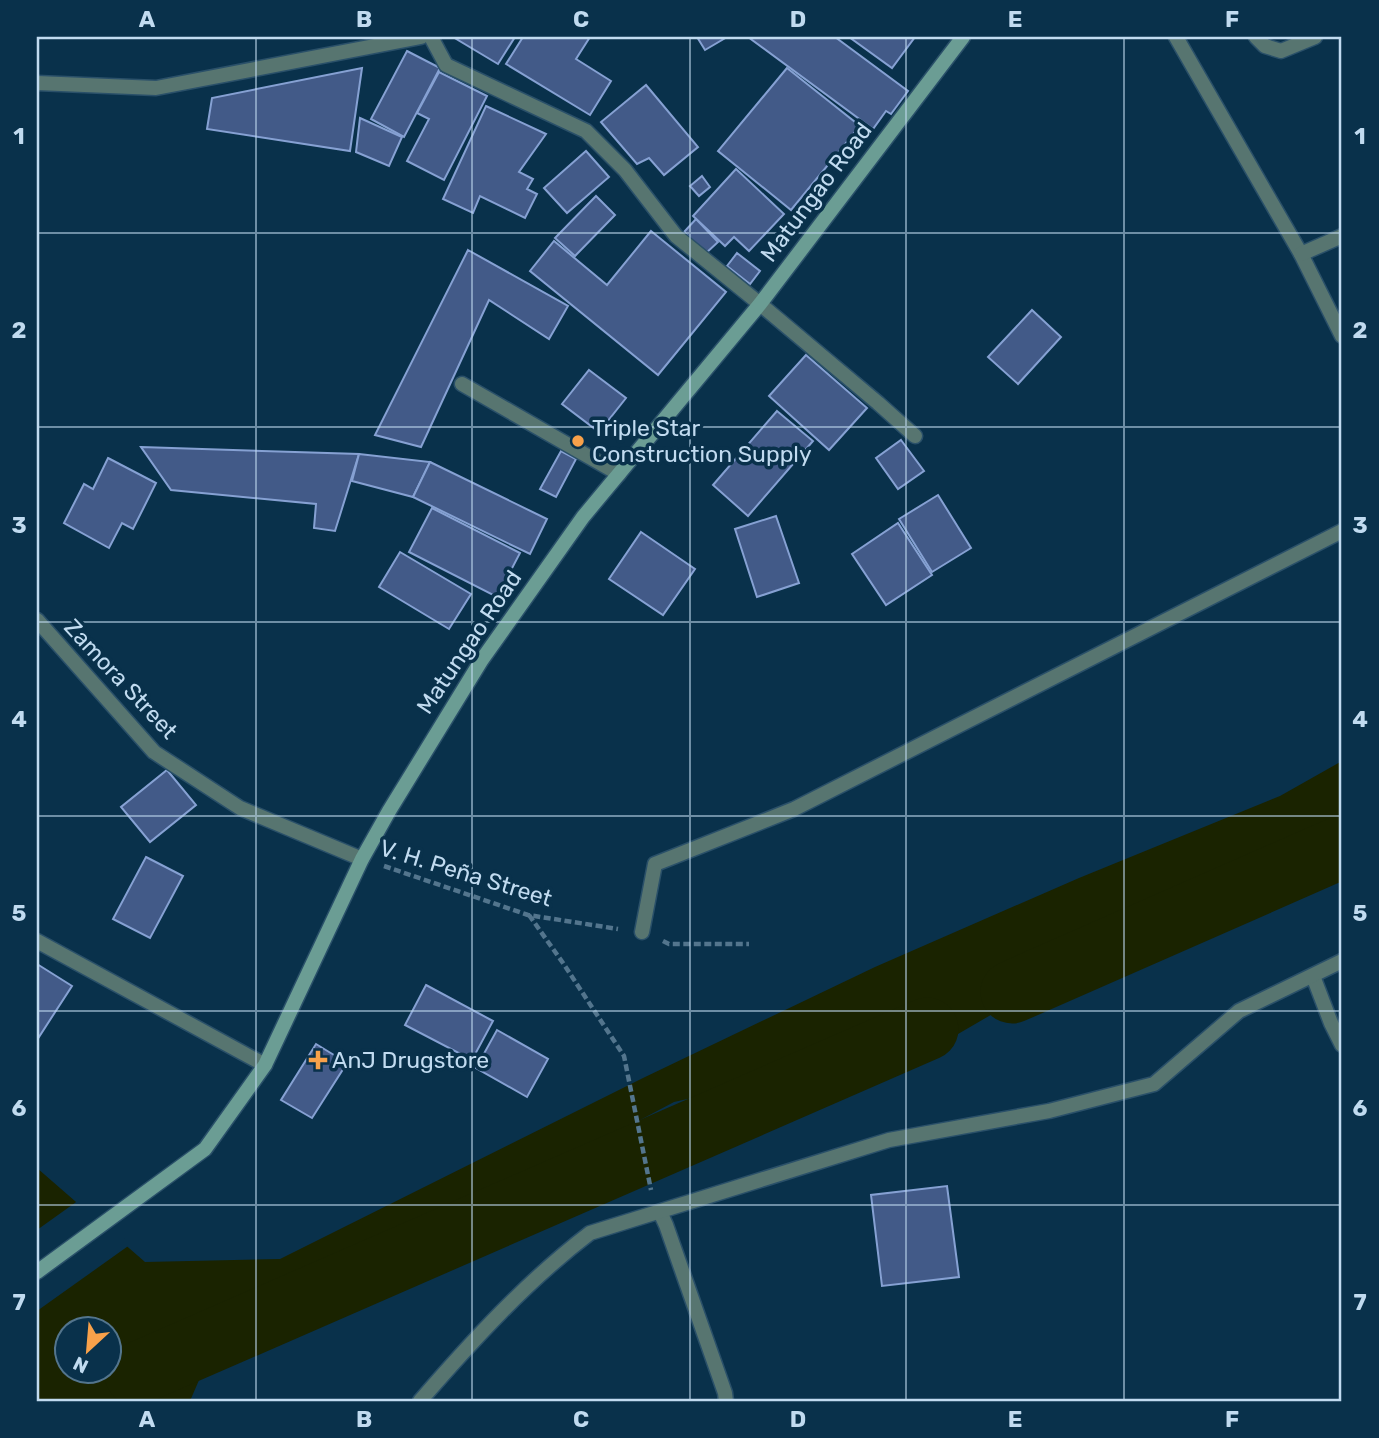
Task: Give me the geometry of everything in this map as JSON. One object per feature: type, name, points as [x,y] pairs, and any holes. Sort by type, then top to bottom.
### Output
[{"type":"main road","name":"Matungao Road","points":[[37,1272],[205,1149],[265,1065],[362,859],[481,661],[583,517],[760,304],[963,37]]},
{"type":"street","points":[[37,83],[156,88],[421,37]]},
{"type":"street","points":[[430,37],[446,65],[586,131],[625,170],[676,236],[915,436]]},
{"type":"street","points":[[1176,37],[1301,254],[1342,336]]},
{"type":"street","points":[[1256,37],[1265,46],[1281,51],[1315,37]]},
{"type":"street","points":[[1301,254],[1342,236]]},
{"type":"street","points":[[462,384],[619,474]]},
{"type":"street","points":[[642,932],[656,864],[794,809],[1342,531]]},
{"type":"street","name":"Zamora Street","points":[[37,620],[154,752],[240,808],[362,859]]},
{"type":"street","points":[[37,941],[265,1065]]},
{"type":"street","points":[[420,1401],[484,1329],[590,1233],[889,1140],[1049,1111],[1154,1084],[1240,1012],[1342,961]]},
{"type":"street","points":[[1313,976],[1342,1045]]},
{"type":"street","points":[[660,1212],[726,1401]]},
{"type":"path","name":"V. H. Peña Street","points":[[362,859],[528,915],[642,932],[669,943],[749,944]]},
{"type":"path","points":[[528,915],[624,1056],[650,1189]]},
{"type":"shaded area","points":[[1342,761],[1342,841],[1228,877],[946,1041],[674,1102],[392,1252],[221,1329],[190,1401],[37,1401],[37,1168],[145,1262],[280,1259],[643,1078],[875,967],[1079,878],[1280,796]]},
{"type":"pier","points":[[79,1200],[131,1244],[37,1311],[37,1230]]},
{"type":"building","points":[[453,37],[515,37],[498,64]]},
{"type":"building","points":[[523,37],[590,37],[576,59],[611,81],[590,115],[506,64]]},
{"type":"building","points":[[697,37],[727,37],[705,50]]},
{"type":"building","points":[[748,37],[835,37],[908,91],[891,114],[886,111],[873,129]]},
{"type":"building","points":[[849,37],[915,37],[892,68]]},
{"type":"building","points":[[407,51],[440,68],[404,137],[371,119]]},
{"type":"building","points":[[362,68],[350,151],[207,129],[212,98]]},
{"type":"building","points":[[787,68],[860,126],[791,210],[718,151]]},
{"type":"building","points":[[439,72],[487,96],[444,180],[407,161],[429,119],[417,113]]},
{"type":"building","points":[[646,85],[698,147],[664,175],[649,158],[637,164],[601,122]]},
{"type":"building","points":[[486,106],[546,134],[519,172],[533,179],[527,189],[537,194],[525,218],[480,196],[473,213],[443,199]]},
{"type":"building","points":[[360,118],[402,137],[389,166],[356,152]]},
{"type":"building","points":[[586,151],[609,177],[567,213],[544,188]]},
{"type":"building","points":[[736,169],[784,214],[749,251],[734,237],[725,246],[693,216]]},
{"type":"building","points":[[702,176],[710,187],[699,196],[690,186]]},
{"type":"building","points":[[596,196],[615,215],[575,256],[555,238]]},
{"type":"building","points":[[696,219],[718,242],[705,254],[684,232]]},
{"type":"building","points":[[651,231],[726,292],[658,375],[530,271],[554,241],[607,285]]},
{"type":"building","points":[[468,250],[568,306],[549,339],[489,300],[421,447],[375,435]]},
{"type":"building","points":[[737,253],[760,271],[750,284],[727,266]]},
{"type":"building","points":[[1032,310],[1061,337],[1018,384],[988,357]]},
{"type":"building","points":[[806,355],[867,408],[829,450],[769,396]]},
{"type":"building","points":[[589,370],[626,398],[599,432],[562,404]]},
{"type":"building","points":[[777,411],[813,441],[748,516],[713,485]]},
{"type":"building","points":[[901,440],[924,471],[898,489],[876,458]]},
{"type":"building","points":[[141,447],[359,454],[335,531],[314,528],[316,504],[171,490]]},
{"type":"building","points":[[561,451],[576,459],[556,497],[540,489]]},
{"type":"building","points":[[359,454],[430,462],[413,497],[352,481]]},
{"type":"building","points":[[108,458],[156,483],[133,529],[122,523],[109,548],[64,523],[84,484],[93,489]]},
{"type":"building","points":[[430,462],[547,519],[530,554],[413,497]]},
{"type":"building","points":[[938,495],[971,548],[932,572],[899,519]]},
{"type":"building","points":[[432,508],[520,553],[497,597],[409,552]]},
{"type":"building","points":[[776,516],[799,583],[757,597],[735,529]]},
{"type":"building","points":[[898,523],[932,575],[886,605],[852,554]]},
{"type":"building","points":[[641,532],[695,569],[663,615],[609,579]]},
{"type":"building","points":[[400,552],[471,594],[449,629],[379,587]]},
{"type":"building","points":[[167,770],[196,805],[150,842],[121,807]]},
{"type":"building","points":[[146,857],[183,876],[150,938],[113,919]]},
{"type":"building","points":[[37,964],[72,986],[37,1040]]},
{"type":"building","points":[[426,985],[493,1021],[472,1060],[405,1025]]},
{"type":"building","points":[[497,1030],[548,1059],[527,1097],[476,1068]]},
{"type":"building","points":[[316,1044],[347,1063],[312,1118],[281,1100]]},
{"type":"building","points":[[947,1186],[959,1277],[882,1286],[871,1195]]},
{"type":"waterway","points":[[1012,992],[1342,847]]},
{"type":"waterway","points":[[136,1374],[927,1029]]},
{"type":"place","name":"Triple Star Construction Supply","points":[[578,441]]},
{"type":"place","name":"AnJ Drugstore","points":[[318,1060]]}]
